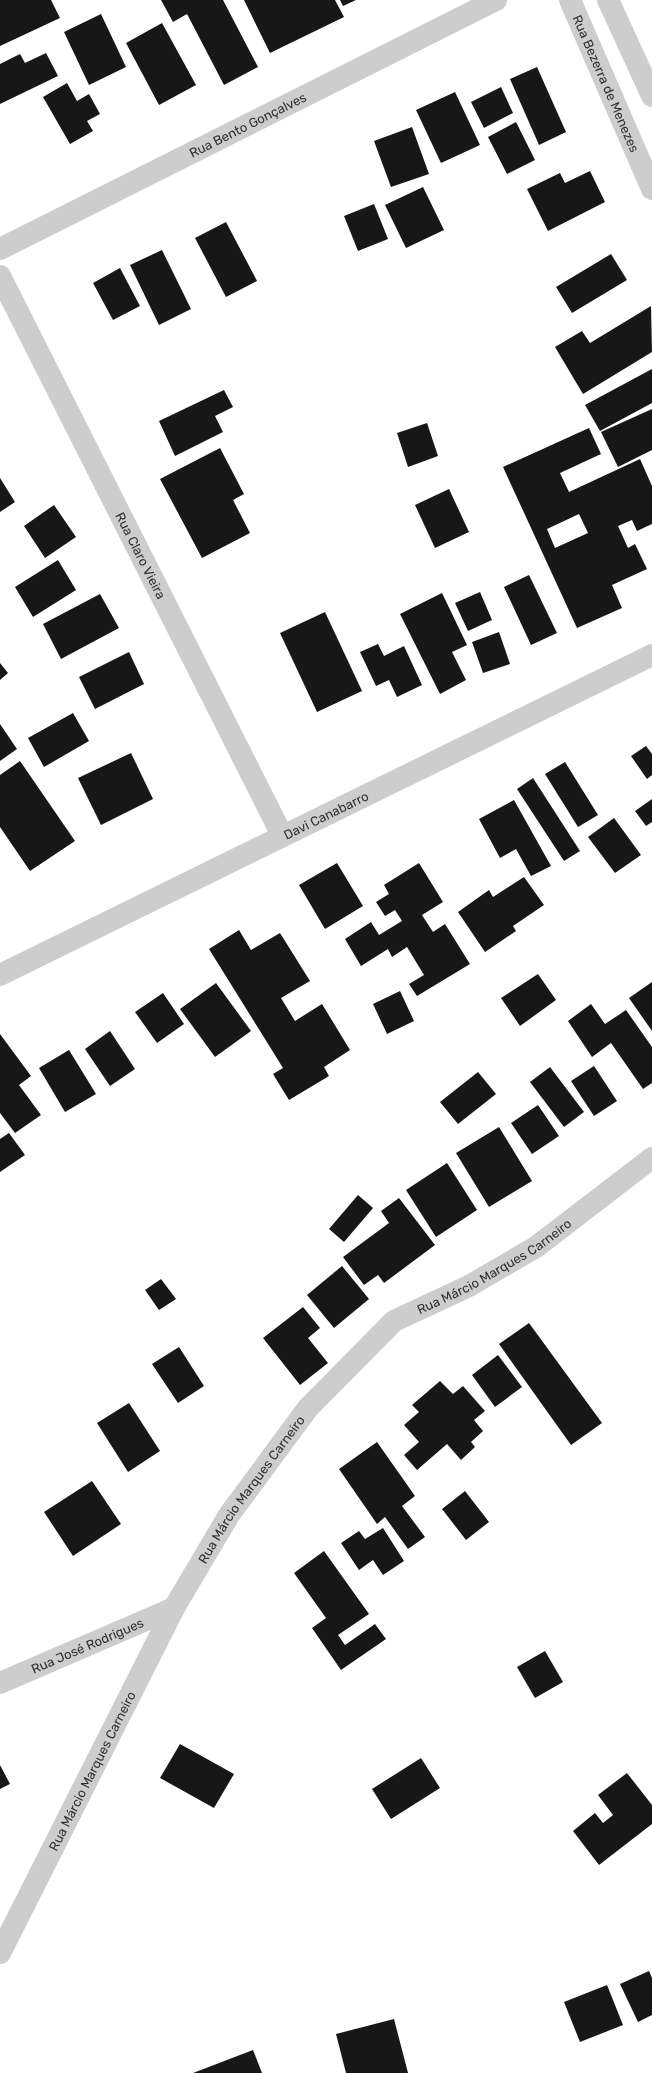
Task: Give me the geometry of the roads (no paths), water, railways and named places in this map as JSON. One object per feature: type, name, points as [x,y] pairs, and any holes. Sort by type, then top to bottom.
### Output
[{"type":"street","name":"Rua Bento Gonçalves","points":[[0,249],[496,0]]},
{"type":"street","name":"Rua Bezerra de Menezes","points":[[570,0],[652,189]]},
{"type":"street","points":[[608,0],[652,96]]},
{"type":"street","name":"Rua Claro Vieira","points":[[0,276],[282,835]]},
{"type":"street","name":"Davi Canabarro","points":[[0,975],[282,835],[652,655]]},
{"type":"street","name":"Rua Márcio Marques Carneiro","points":[[0,1953],[174,1608],[229,1515],[308,1408],[394,1321],[469,1286],[536,1247],[652,1158]]},
{"type":"street","name":"Rua José Rodrigues","points":[[0,1683],[174,1608]]}]
